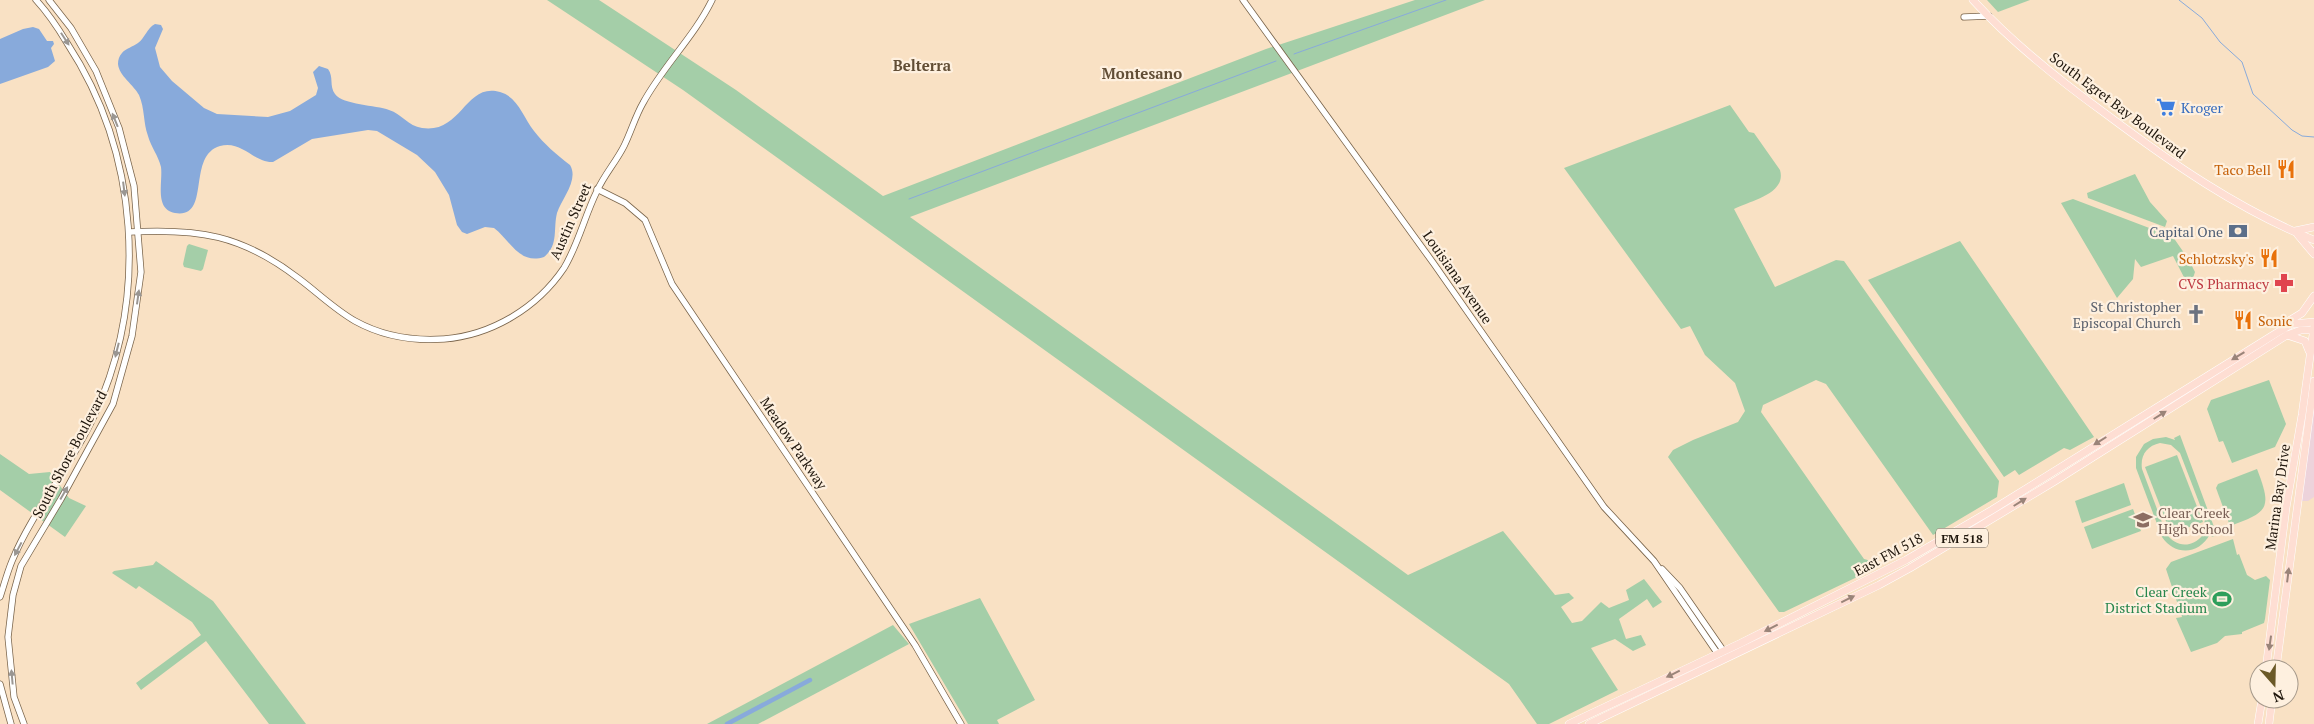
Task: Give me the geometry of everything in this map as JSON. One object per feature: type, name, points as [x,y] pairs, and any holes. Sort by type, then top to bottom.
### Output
[{"type":"main road","name":"South Egret Bay Boulevard","points":[[1973,0],[2059,79],[2153,150],[2226,195],[2314,240]]},
{"type":"main road","points":[[2314,227],[2295,231],[2314,254]]},
{"type":"main road","name":"FM 518","points":[[2314,296],[2304,312],[2283,325],[2283,333],[2314,330]]},
{"type":"main road","points":[[2310,354],[2304,341],[2283,333],[2292,324],[2314,321]]},
{"type":"main road","name":"Marina Bay Drive","points":[[2267,659],[2286,508],[2302,415],[2314,321]]},
{"type":"main road","name":"East FM 518","points":[[1722,655],[1800,612],[1874,576],[1992,510],[2132,421],[2283,333]]},
{"type":"main road","name":"East FM 518","points":[[1589,724],[1646,692],[1722,655],[1879,585],[1996,517],[2138,429],[2283,333]]},
{"type":"main road","name":"Marina Bay Drive","points":[[2277,659],[2314,380]]},
{"type":"main road","points":[[2132,421],[2138,429]]},
{"type":"main road","points":[[2048,474],[2054,481]]},
{"type":"main road","points":[[1992,510],[1996,517]]},
{"type":"main road","points":[[1948,535],[1952,543]]},
{"type":"main road","points":[[1874,576],[1879,585]]},
{"type":"main road","points":[[1800,612],[1804,620]]},
{"type":"main road","points":[[2273,622],[2282,624]]},
{"type":"main road","name":"East FM 518","points":[[1569,724],[1646,692]]},
{"type":"main road","points":[[2258,724],[2260,709]]},
{"type":"main road","points":[[2269,724],[2271,709]]},
{"type":"street","name":"South Shore Boulevard","points":[[0,597],[15,555],[78,448],[101,400],[114,362],[126,304],[129,232],[122,170],[100,106],[75,55],[36,0]]},
{"type":"street","name":"South Shore Boulevard","points":[[24,724],[14,697],[8,637],[12,596],[21,566],[61,499],[113,404],[132,336],[141,272],[134,186],[119,128],[96,71],[70,28],[49,0]]},
{"type":"street","name":"Austin Street","points":[[129,232],[195,232],[224,238],[250,247],[276,261],[328,304],[370,328],[400,337],[420,339],[452,338],[487,330],[501,323],[539,296],[564,267],[597,189],[623,148],[643,102],[696,28],[712,0]]},
{"type":"street","name":"Louisiana Avenue","points":[[1243,0],[1434,264],[1604,507],[1656,564],[1722,655]]},
{"type":"street","points":[[1964,16],[1990,16]]},
{"type":"street","name":"Meadow Parkway","points":[[597,189],[626,203],[650,227],[672,284],[915,645],[961,724]]},
{"type":"street","points":[[0,684],[11,724]]},
{"type":"shaded area","points":[[2314,400],[2314,497],[2308,501],[2301,501]]},
{"type":"green space","points":[[547,0],[599,0],[736,90],[883,196],[1266,49],[1415,0],[1485,0],[910,217],[1408,575],[1503,531],[1555,595],[1569,593],[1574,598],[1561,607],[1572,623],[1582,621],[1601,602],[1609,608],[1629,600],[1626,590],[1644,579],[1662,602],[1653,608],[1647,599],[1619,619],[1626,639],[1641,635],[1646,645],[1633,651],[1615,639],[1591,648],[1618,690],[1549,724],[1537,724],[1509,684],[683,90]]},
{"type":"green space","points":[[1987,0],[2030,0],[1998,12]]},
{"type":"green space","points":[[1730,105],[1749,132],[1754,133],[1780,170],[1781,178],[1773,191],[1766,196],[1734,209],[1775,287],[1836,260],[1844,261],[1999,481],[1997,497],[1933,535],[1826,384],[1816,380],[1763,405],[1761,412],[1864,559],[1875,562],[1876,568],[1784,612],[1779,612],[1668,457],[1673,450],[1693,440],[1738,422],[1745,411],[1735,383],[1705,355],[1690,326],[1681,329],[1564,168]]},
{"type":"green space","points":[[2135,174],[2150,202],[2167,221],[2165,227],[2088,198],[2087,193]]},
{"type":"green space","points":[[2073,199],[2173,237],[2195,272],[2192,281],[2187,283],[2173,256],[2141,267],[2135,259],[2133,279],[2117,298],[2061,203]]},
{"type":"green space","points":[[1960,241],[2094,437],[2070,450],[2064,448],[2019,475],[2015,470],[2004,477],[1868,280]]},
{"type":"green space","points":[[189,244],[208,250],[201,271],[184,267],[183,264]]},
{"type":"green space","points":[[2269,380],[2286,424],[2275,447],[2232,463],[2223,441],[2219,442],[2207,409],[2211,400]]},
{"type":"green space","points":[[2180,435],[2217,535],[2212,537],[2210,534],[2200,546],[2187,550],[2173,548],[2162,537],[2136,468],[2136,457],[2144,444],[2153,439],[2166,437],[2175,440],[2174,438]],"holes":[[[2160,443],[2171,445],[2180,453],[2205,518],[2203,535],[2198,540],[2188,544],[2178,543],[2166,533],[2142,469],[2143,455],[2151,446]]]},
{"type":"green space","points":[[0,454],[29,474],[50,472],[69,498],[86,506],[65,537],[0,490]]},
{"type":"green space","points":[[2177,455],[2203,522],[2171,534],[2145,467]]},
{"type":"green space","points":[[2257,469],[2265,492],[2264,507],[2253,517],[2230,526],[2216,488],[2218,484]]},
{"type":"green space","points":[[2124,483],[2131,505],[2082,523],[2075,501]]},
{"type":"green space","points":[[2133,509],[2141,531],[2092,549],[2084,527]]},
{"type":"green space","name":"Clear Creek District Stadium","points":[[2233,539],[2237,555],[2239,554],[2247,575],[2255,580],[2266,576],[2270,580],[2264,623],[2242,632],[2242,634],[2225,636],[2217,643],[2191,652],[2176,618],[2182,617],[2166,569],[2171,562]]},
{"type":"green space","points":[[156,561],[213,601],[306,724],[269,724],[206,641],[141,690],[136,683],[201,635],[192,622],[139,586],[136,589],[112,573],[114,571],[153,565]]},
{"type":"green space","points":[[980,598],[1035,700],[997,720],[999,724],[968,724],[909,624]]},
{"type":"green space","points":[[893,625],[909,644],[758,724],[707,724]]},
{"type":"water","points":[[155,24],[161,25],[163,29],[155,48],[160,67],[172,81],[204,108],[217,114],[268,117],[290,111],[316,95],[318,88],[313,72],[319,66],[328,69],[331,75],[333,91],[339,98],[352,103],[389,110],[413,125],[422,128],[435,128],[446,124],[479,94],[488,91],[500,92],[506,95],[520,108],[538,136],[570,165],[572,171],[569,189],[557,213],[552,247],[544,257],[528,258],[521,255],[494,228],[485,227],[467,234],[462,232],[457,225],[449,195],[435,172],[417,155],[377,131],[368,130],[312,139],[273,162],[260,159],[235,146],[220,146],[210,152],[204,162],[197,197],[193,206],[186,212],[175,213],[168,210],[162,201],[161,167],[146,131],[141,100],[137,91],[121,72],[118,64],[122,53],[140,41]]},
{"type":"water","points":[[33,27],[39,29],[47,41],[53,41],[54,44],[51,48],[55,61],[48,67],[0,84],[0,39],[23,29]]},
{"type":"waterway","points":[[1294,54],[1446,0]]},
{"type":"waterway","points":[[2179,0],[2202,18],[2220,42],[2242,62],[2253,94],[2292,130],[2302,136],[2314,137]]},
{"type":"waterway","points":[[909,199],[1276,61]]},
{"type":"waterway","points":[[727,724],[810,680]]},
{"type":"place","name":"Kroger","points":[[2166,107]]},
{"type":"place","name":"Taco Bell","points":[[2286,169]]},
{"type":"place","name":"Capital One","points":[[2238,231]]},
{"type":"place","name":"Schlotzsky's","points":[[2269,258]]},
{"type":"place","name":"CVS Pharmacy","points":[[2284,283]]},
{"type":"place","name":"St Christopher Episcopal Church","points":[[2196,314]]},
{"type":"place","name":"Sonic","points":[[2243,320]]},
{"type":"place","name":"Clear Creek High School","points":[[2143,520]]},
{"type":"place","name":"Clear Creek District Stadium","points":[[2222,599]]},
{"type":"district","name":"Belterra","points":[[922,65]]},
{"type":"district","name":"Montesano","points":[[1142,73]]}]
